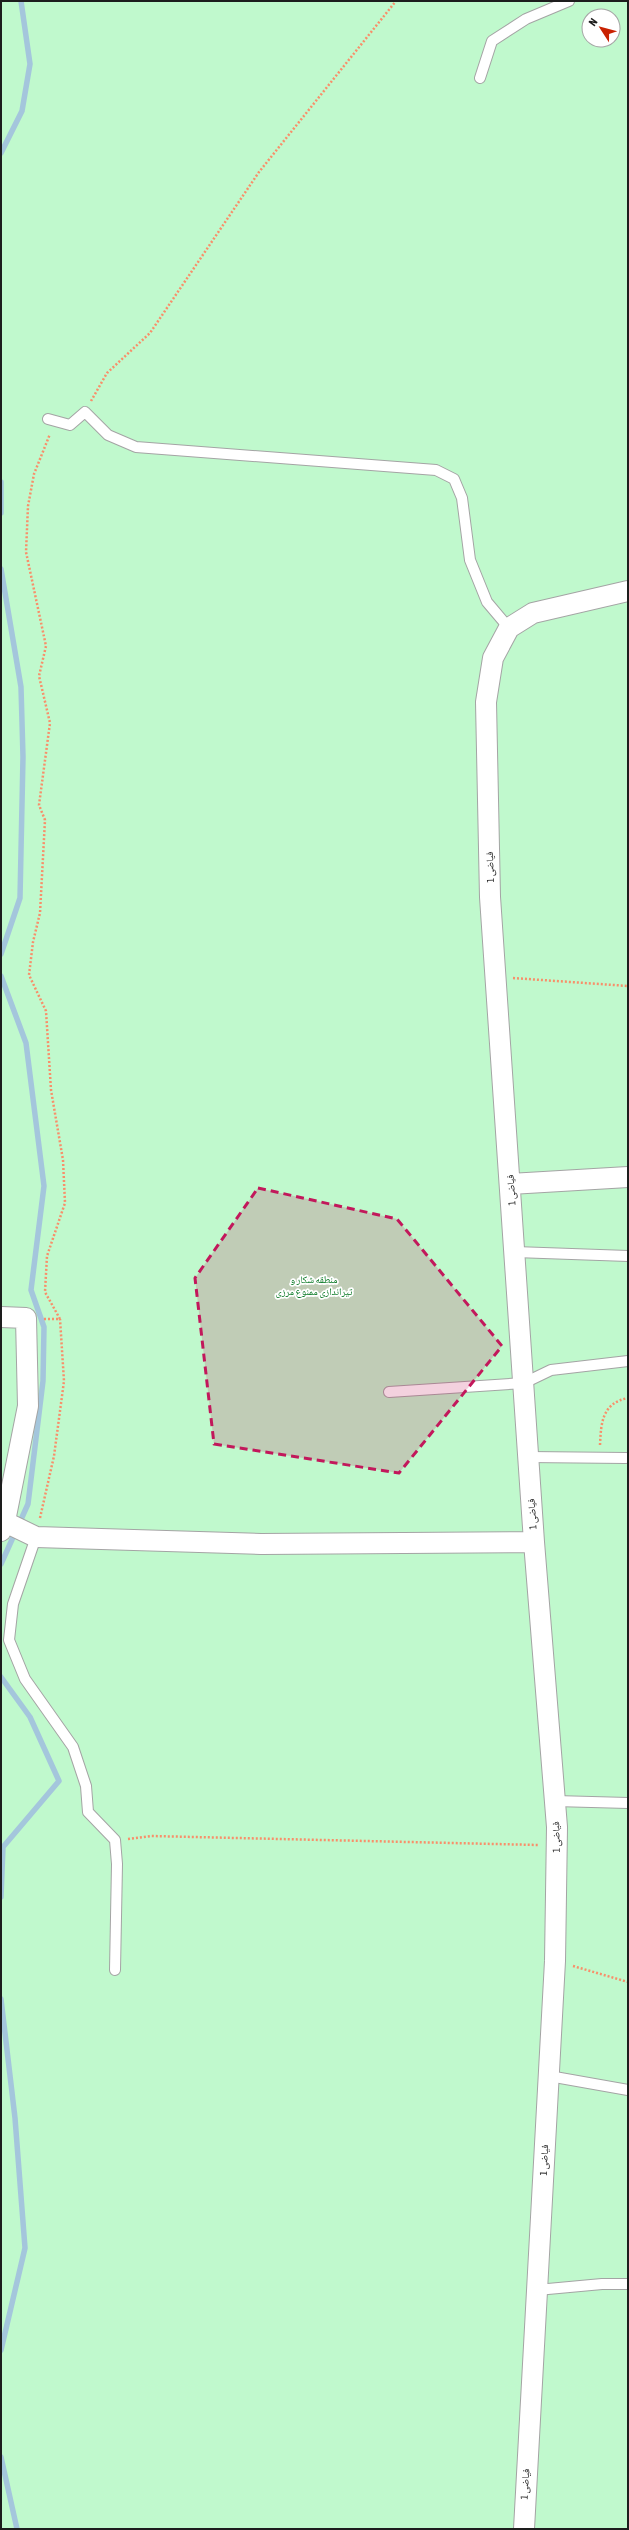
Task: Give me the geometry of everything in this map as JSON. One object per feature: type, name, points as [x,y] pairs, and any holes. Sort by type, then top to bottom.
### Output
[{"type":"street","name":"فیاضی 1","points":[[524,2529],[555,1961],[557,1845],[555,1801],[534,1542],[490,897],[486,702],[492,658],[509,628],[534,613],[628,591]]},
{"type":"street","points":[[510,1184],[628,1177]]},
{"type":"street","points":[[1,1318],[26,1318],[28,1406],[13,1528],[261,1544],[534,1542]]},
{"type":"lane","points":[[480,78],[492,41],[526,19],[569,1]]},
{"type":"lane","points":[[52,420],[70,425],[84,412],[108,435],[136,447],[436,470],[454,479],[462,498],[470,560],[487,602],[509,628]]},
{"type":"lane","points":[[515,1252],[628,1256]]},
{"type":"lane","points":[[389,1392],[524,1383],[551,1370],[628,1361]]},
{"type":"lane","points":[[528,1457],[626,1458]]},
{"type":"lane","points":[[13,1528],[13,1604],[9,1640],[25,1678],[73,1748],[86,1786],[88,1812],[115,1840],[117,1864],[116,1970]]},
{"type":"lane","points":[[555,1801],[628,1803]]},
{"type":"lane","points":[[549,2076],[628,2090]]},
{"type":"lane","points":[[537,2290],[602,2284],[628,2284]]},
{"type":"path","points":[[84,412],[107,373],[150,333],[259,172],[396,1]]},
{"type":"path","points":[[13,1528],[54,1456],[64,1381],[60,1319],[45,1292],[47,1256],[64,1203],[63,1160],[51,1090],[46,1011],[29,975],[32,942],[40,913],[45,820],[39,805],[50,722],[39,676],[46,646],[26,552],[28,506],[34,474],[52,420]]},
{"type":"path","points":[[496,976],[628,986]]},
{"type":"path","points":[[51,1319],[60,1319]]},
{"type":"path","points":[[600,1458],[601,1420],[618,1400],[628,1398]]},
{"type":"path","points":[[115,1840],[151,1836],[557,1845]]},
{"type":"path","points":[[555,1961],[628,1982]]},
{"type":"highlighted area","points":[[258,1188],[397,1219],[502,1346],[399,1473],[214,1444],[195,1278]]},
{"type":"green space","name":"منطقه شکار و تیراندازی ممنوع مرزی","points":[[1,1],[628,1],[628,2529],[1,2529]]},
{"type":"waterway","points":[[1,153],[22,111],[30,64],[21,1]]},
{"type":"waterway","points":[[1,482],[1,513]]},
{"type":"waterway","points":[[1,569],[21,687],[23,757],[20,898],[1,954]]},
{"type":"waterway","points":[[1,976],[26,1043],[44,1186],[31,1290],[44,1327],[43,1381],[28,1504],[1,1564]]},
{"type":"waterway","points":[[1,1677],[30,1717],[59,1781],[3,1847],[1,1897]]},
{"type":"waterway","points":[[1,1999],[15,2118],[25,2248],[1,2350]]},
{"type":"waterway","points":[[1,2457],[17,2529]]}]
